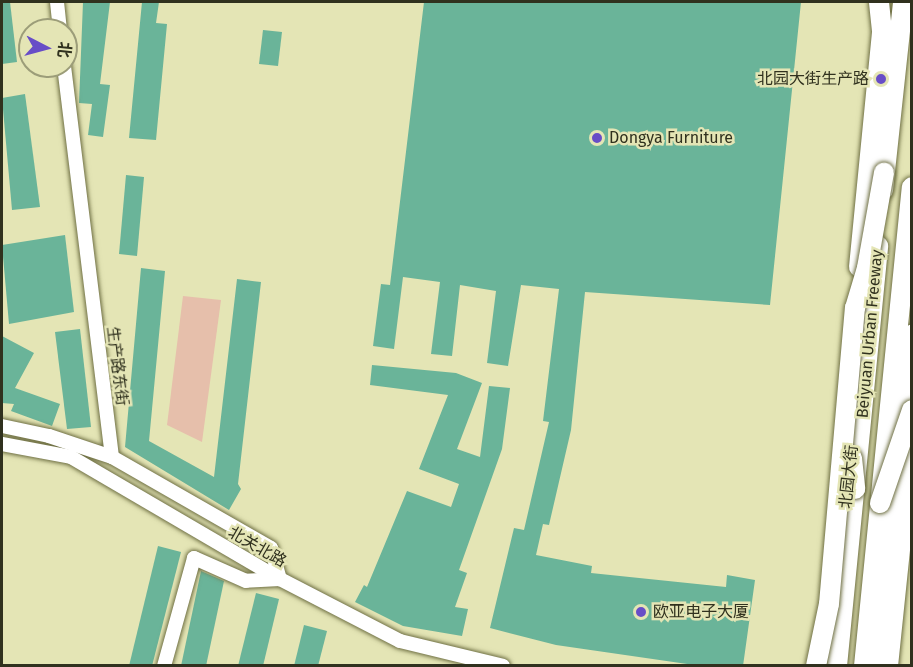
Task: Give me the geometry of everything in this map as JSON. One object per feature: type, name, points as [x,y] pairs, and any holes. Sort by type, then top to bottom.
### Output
[{"type":"highway","points":[[816,666],[829,604],[847,387],[882,32],[879,2]]},
{"type":"highway","name":"Beiyuan Urban Freeway","points":[[837,666],[884,173],[903,2]]},
{"type":"highway","points":[[855,308],[867,268],[884,173]]},
{"type":"highway","name":"Beiyuan Urban Freeway","points":[[864,666],[912,187]]},
{"type":"highway","points":[[847,387],[855,489]]},
{"type":"highway","points":[[880,503],[912,410]]},
{"type":"highway","points":[[888,666],[912,432]]},
{"type":"highway","points":[[807,666],[829,604]]},
{"type":"main road","name":"北园大街","points":[[825,666],[847,503],[895,2]]},
{"type":"main road","points":[[878,666],[912,333]]},
{"type":"street","points":[[57,2],[59,18]]},
{"type":"street","name":"生产路东街","points":[[65,78],[112,457]]},
{"type":"street","points":[[2,426],[49,436],[112,457],[271,548],[280,579],[246,581],[194,558],[164,666]]},
{"type":"street","name":"北关北路","points":[[2,444],[70,458],[280,579],[400,641],[503,666]]},
{"type":"shaded area","points":[[183,296],[221,300],[202,442],[167,425]]},
{"type":"building","points":[[2,2],[10,2],[17,62],[2,64]]},
{"type":"building","points":[[83,2],[110,2],[100,84],[110,85],[103,137],[88,135],[92,104],[79,103]]},
{"type":"building","points":[[142,2],[159,2],[156,23],[167,24],[156,140],[129,138]]},
{"type":"building","name":"Dongya Furniture","points":[[424,2],[801,2],[770,305],[585,292],[571,430],[549,525],[543,524],[536,555],[592,566],[591,573],[726,587],[727,575],[755,580],[743,666],[701,666],[556,645],[490,628],[514,528],[524,530],[549,422],[543,421],[559,289],[521,285],[508,366],[487,363],[496,291],[460,285],[452,356],[431,354],[440,282],[403,277],[394,349],[373,346],[381,284],[390,285]]},
{"type":"building","points":[[263,30],[282,32],[278,66],[259,64]]},
{"type":"building","points":[[25,94],[40,207],[12,210],[2,98]]},
{"type":"building","points":[[126,175],[144,177],[137,256],[119,254]]},
{"type":"building","points":[[65,235],[74,312],[9,324],[2,245]]},
{"type":"building","points":[[141,268],[165,271],[149,441],[214,477],[237,279],[261,282],[238,484],[241,489],[229,510],[125,447]]},
{"type":"building","points":[[80,329],[91,427],[67,429],[55,332]]},
{"type":"building","points":[[2,336],[34,353],[15,388],[60,404],[52,426],[11,411],[14,404],[2,403]]},
{"type":"building","points":[[372,365],[456,373],[482,383],[457,449],[480,457],[489,386],[510,388],[502,449],[459,570],[467,573],[455,607],[468,609],[462,636],[403,626],[355,602],[364,585],[367,587],[407,491],[451,507],[459,484],[419,469],[448,395],[370,385]]},
{"type":"building","points":[[158,546],[181,552],[152,666],[129,666]]},
{"type":"building","points":[[201,571],[224,581],[206,666],[181,666]]},
{"type":"building","points":[[256,593],[279,599],[263,666],[238,666]]},
{"type":"building","points":[[304,625],[327,631],[318,666],[294,666]]},
{"type":"place","name":"北园大街生产路","points":[[881,79]]},
{"type":"place","name":"Dongya Furniture","points":[[597,138]]},
{"type":"place","name":"欧亚电子大厦","points":[[641,612]]}]
